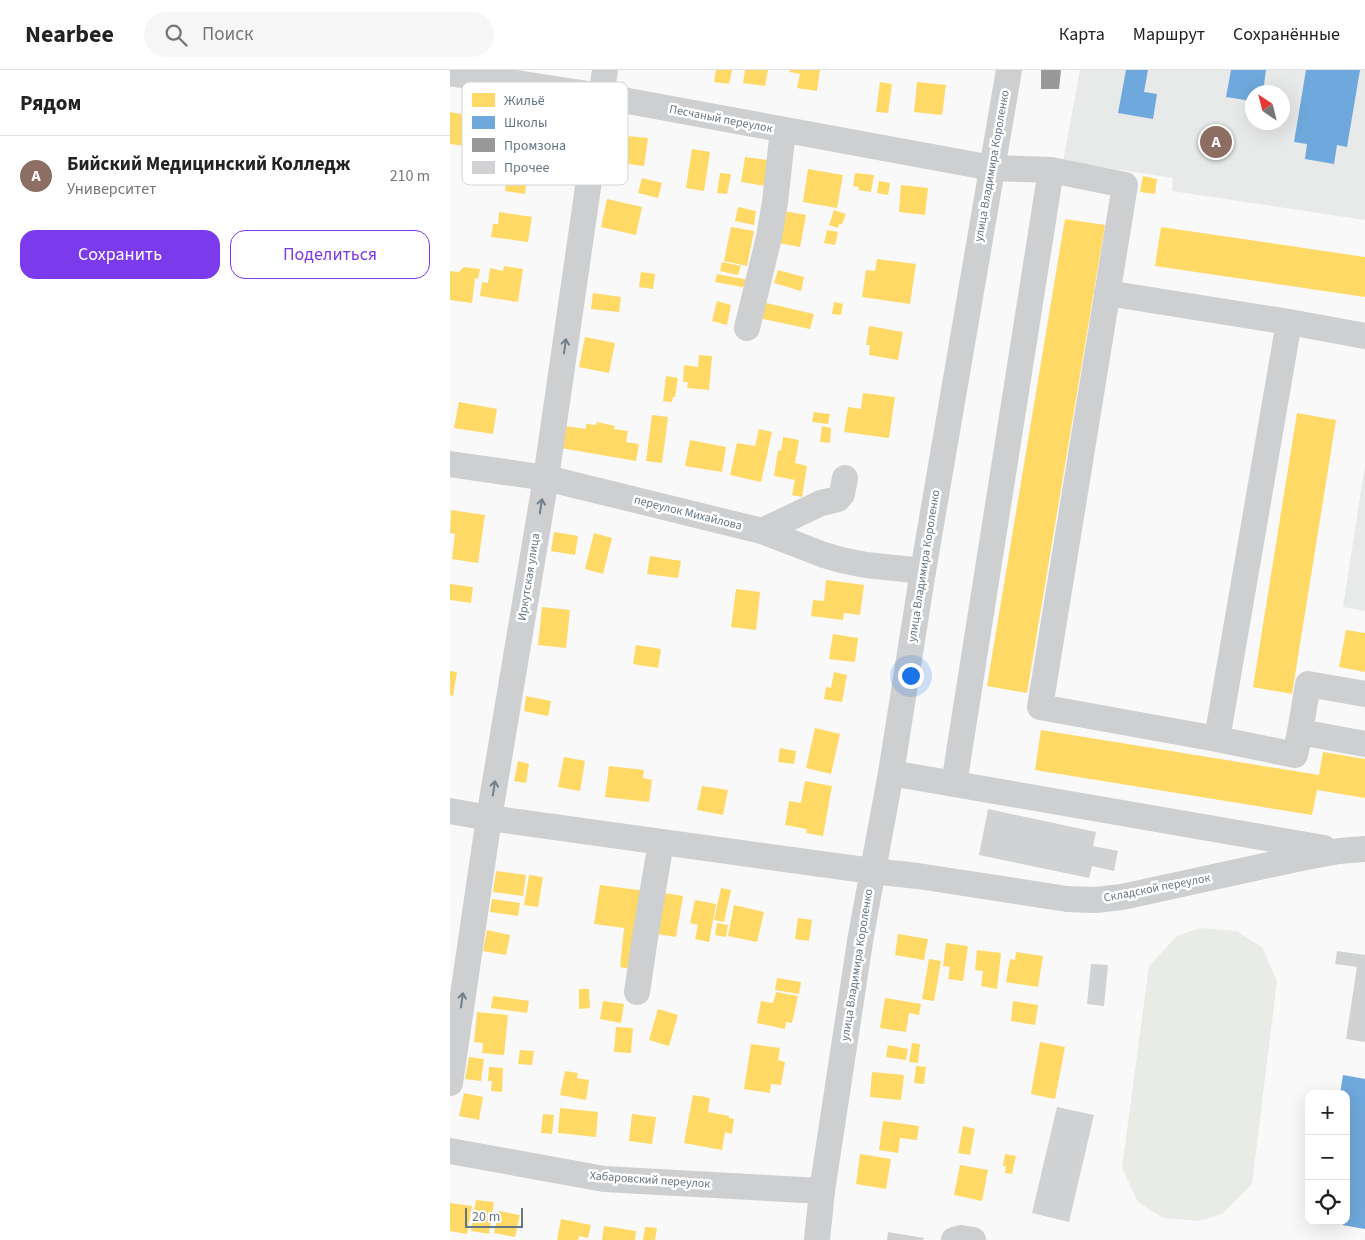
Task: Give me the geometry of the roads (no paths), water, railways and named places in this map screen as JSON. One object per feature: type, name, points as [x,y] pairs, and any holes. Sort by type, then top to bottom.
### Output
[{"type":"street","name":"улица Владимира Короленко","points":[[817,1240],[822,1191],[860,935],[891,773],[923,571],[1009,70]]},
{"type":"street","name":"Песчаный переулок","points":[[450,74],[505,82]]},
{"type":"street","name":"Песчаный переулок","points":[[628,101],[992,168],[1051,170],[1125,185],[1107,293]]},
{"type":"street","points":[[747,328],[769,236],[783,130]]},
{"type":"street","points":[[954,784],[1051,170]]},
{"type":"street","name":"Иркутская улица","points":[[450,1083],[489,818],[546,478],[588,185]]},
{"type":"street","points":[[1365,336],[1107,293],[1040,707],[1296,755],[1308,684],[1365,694]]},
{"type":"street","points":[[1217,739],[1289,322]]},
{"type":"street","name":"переулок Михайлова","points":[[450,464],[546,478],[762,532],[841,560],[866,565],[923,571]]},
{"type":"street","points":[[762,532],[821,504],[838,499],[842,494],[845,478]]},
{"type":"street","points":[[1300,732],[1365,744]]},
{"type":"street","points":[[891,773],[1339,851]]},
{"type":"street","points":[[450,811],[489,818]]},
{"type":"street","name":"Складской переулок","points":[[489,818],[872,872],[918,876],[1067,899],[1096,900],[1122,897],[1301,858],[1339,851],[1365,849]]},
{"type":"street","points":[[637,992],[661,842]]},
{"type":"street","name":"Хабаровский переулок","points":[[450,1151],[604,1179],[822,1191]]},
{"type":"street","points":[[954,1240],[961,1238],[972,1240]]},
{"type":"place","name":"Бийский Медицинский Колледж","points":[[1216,142]]}]
